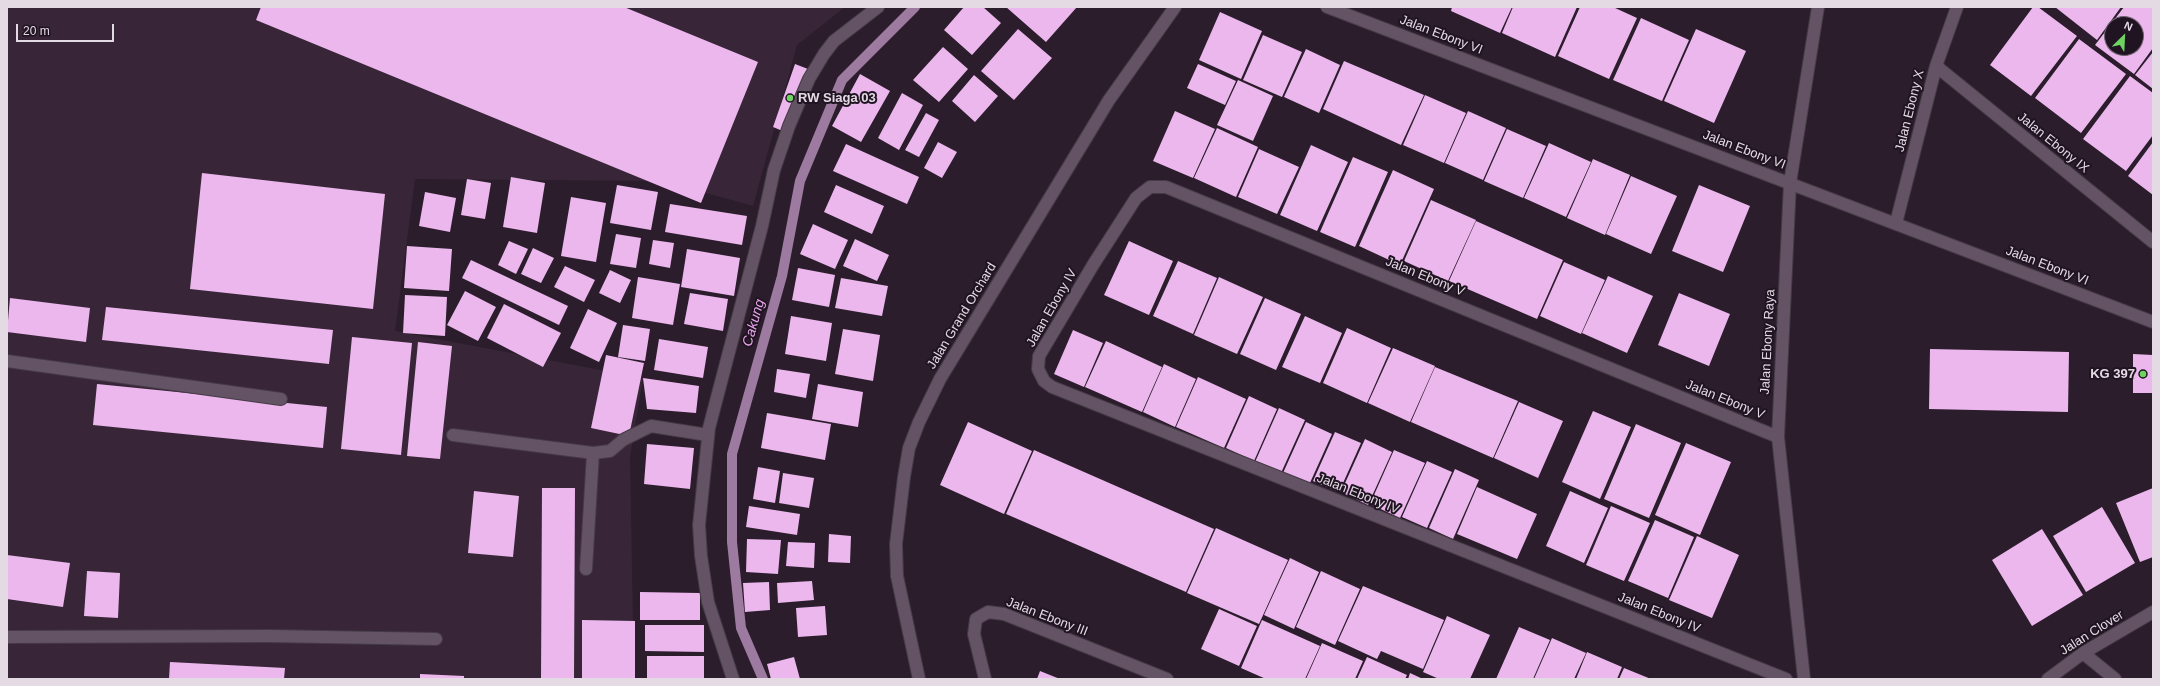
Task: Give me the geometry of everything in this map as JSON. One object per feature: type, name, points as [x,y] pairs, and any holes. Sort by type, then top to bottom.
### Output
[{"type":"street","points":[[733,679],[708,602],[701,556],[699,525],[708,435],[720,381],[762,226],[774,170],[789,126],[809,79],[824,54],[834,41],[878,7]]},
{"type":"street","name":"Jalan Grand Orchard","points":[[919,679],[897,576],[896,544],[904,477],[910,448],[918,422],[940,379],[1109,100],[1175,7]]},
{"type":"street","name":"Jalan Ebony VI","points":[[1327,7],[2152,322]]},
{"type":"street","name":"Jalan Ebony Raya","points":[[1804,679],[1778,437],[1790,183],[1818,7]]},
{"type":"street","name":"Jalan Ebony X","points":[[1896,223],[1936,66],[1957,7]]},
{"type":"street","name":"Jalan Ebony IX","points":[[1936,66],[2153,242]]},
{"type":"street","name":"Jalan Ebony V","points":[[1093,265],[1136,198],[1150,187],[1166,187],[1778,437]]},
{"type":"street","name":"Jalan Ebony IV","points":[[1093,265],[1040,356],[1038,369],[1044,381],[1052,387],[1786,679]]},
{"type":"street","points":[[7,361],[281,399]]},
{"type":"street","points":[[453,435],[593,453],[610,451],[623,440],[651,426],[708,435]]},
{"type":"street","points":[[586,569],[593,453]]},
{"type":"street","name":"Jalan Ebony III","points":[[985,679],[974,634],[976,619],[988,612],[1004,614],[1167,679]]},
{"type":"street","name":"Jalan Clover","points":[[2048,679],[2083,653],[2153,612]]},
{"type":"street","points":[[7,637],[269,636],[436,639]]},
{"type":"street","points":[[2083,653],[2115,679]]},
{"type":"shaded area","points":[[7,7],[845,7],[797,45],[753,206],[663,181],[415,179],[395,331],[643,378],[630,457],[634,679],[7,679]]},
{"type":"building","points":[[261,7],[624,7],[758,62],[701,203],[256,20]]},
{"type":"building","points":[[964,7],[983,7],[1001,23],[972,55],[944,30]]},
{"type":"building","points":[[1006,7],[1077,7],[1046,42]]},
{"type":"building","points":[[1452,7],[1512,7],[1500,33],[1451,11]]},
{"type":"building","points":[[1513,7],[1577,7],[1555,57],[1502,33]]},
{"type":"building","points":[[1580,7],[1613,7],[1637,18],[1609,79],[1558,56]]},
{"type":"building","points":[[2033,7],[2038,7],[2077,36],[2031,96],[1990,65]]},
{"type":"building","points":[[2055,7],[2121,7],[2114,16],[2104,16],[2104,30],[2097,40]]},
{"type":"building","points":[[2124,7],[2153,7],[2153,48],[2134,74],[2110,56],[2144,56],[2144,16],[2117,16]]},
{"type":"building","points":[[1220,12],[1262,31],[1241,79],[1199,60]]},
{"type":"building","points":[[1641,18],[1689,40],[1662,101],[1613,80]]},
{"type":"building","points":[[1018,29],[1052,58],[1014,100],[981,71]]},
{"type":"building","points":[[1696,29],[1746,51],[1714,123],[1664,101]]},
{"type":"building","points":[[2104,33],[2104,52],[2095,45]]},
{"type":"building","points":[[1263,35],[1302,52],[1282,97],[1243,80]]},
{"type":"building","points":[[2079,39],[2126,74],[2081,133],[2035,98]]},
{"type":"building","points":[[943,47],[968,69],[939,102],[913,80]]},
{"type":"building","points":[[1306,49],[1340,65],[1319,113],[1284,97]]},
{"type":"building","points":[[2153,52],[2153,89],[2135,75]]},
{"type":"building","points":[[1344,61],[1424,95],[1401,145],[1323,109]]},
{"type":"building","name":"RW Siaga 03","points":[[795,64],[808,69],[785,132],[773,127]]},
{"type":"building","points":[[1198,64],[1236,81],[1225,105],[1187,88]]},
{"type":"building","points":[[860,74],[890,91],[861,142],[832,126]]},
{"type":"building","points":[[974,75],[998,96],[975,122],[952,101]]},
{"type":"building","points":[[2130,76],[2153,93],[2153,135],[2126,171],[2083,139]]},
{"type":"building","points":[[1238,80],[1273,96],[1253,141],[1217,125]]},
{"type":"building","points":[[902,93],[923,105],[899,150],[878,138]]},
{"type":"building","points":[[1425,95],[1466,113],[1444,163],[1403,145]]},
{"type":"building","points":[[1175,111],[1215,129],[1193,178],[1153,161]]},
{"type":"building","points":[[1468,111],[1506,128],[1483,180],[1445,163]]},
{"type":"building","points":[[926,113],[939,120],[919,157],[905,150]]},
{"type":"building","points":[[1217,128],[1258,147],[1236,197],[1194,178]]},
{"type":"building","points":[[1507,129],[1546,146],[1523,198],[1484,181]]},
{"type":"building","points":[[938,142],[957,152],[942,178],[924,168]]},
{"type":"building","points":[[2153,142],[2153,195],[2128,176]]},
{"type":"building","points":[[1549,143],[1591,162],[1566,217],[1524,198]]},
{"type":"building","points":[[846,144],[919,177],[907,204],[833,171]]},
{"type":"building","points":[[1311,145],[1348,162],[1317,231],[1280,215]]},
{"type":"building","points":[[1259,149],[1299,167],[1277,214],[1238,197]]},
{"type":"building","points":[[1353,157],[1388,172],[1355,247],[1320,232]]},
{"type":"building","points":[[1593,159],[1630,175],[1605,235],[1567,218]]},
{"type":"building","points":[[1393,170],[1434,189],[1400,265],[1359,246]]},
{"type":"building","points":[[202,173],[385,194],[373,309],[190,289]]},
{"type":"building","points":[[1631,176],[1677,196],[1651,254],[1606,234]]},
{"type":"building","points":[[511,177],[545,183],[537,233],[503,227]]},
{"type":"building","points":[[467,179],[491,183],[485,219],[461,215]]},
{"type":"building","points":[[617,185],[658,192],[651,230],[610,223]]},
{"type":"building","points":[[836,185],[884,206],[872,234],[824,212]]},
{"type":"building","points":[[1699,185],[1750,206],[1723,272],[1672,251]]},
{"type":"building","points":[[425,192],[456,198],[450,232],[419,226]]},
{"type":"building","points":[[571,197],[606,203],[596,262],[561,256]]},
{"type":"building","points":[[1431,200],[1476,220],[1448,281],[1404,261]]},
{"type":"building","points":[[670,204],[747,216],[742,245],[665,232]]},
{"type":"building","points":[[1476,221],[1563,260],[1537,319],[1449,281]]},
{"type":"building","points":[[813,224],[848,240],[835,269],[800,254]]},
{"type":"building","points":[[616,234],[641,238],[636,268],[610,264]]},
{"type":"building","points":[[855,239],[889,255],[877,281],[843,266]]},
{"type":"building","points":[[653,240],[674,243],[670,268],[649,264]]},
{"type":"building","points":[[509,241],[528,249],[516,274],[498,265]]},
{"type":"building","points":[[1129,241],[1173,261],[1149,315],[1104,295]]},
{"type":"building","points":[[407,246],[452,249],[449,291],[404,288]]},
{"type":"building","points":[[533,248],[554,258],[541,283],[521,274]]},
{"type":"building","points":[[687,249],[740,258],[734,296],[681,287]]},
{"type":"building","points":[[471,260],[568,306],[559,325],[462,278]]},
{"type":"building","points":[[1178,261],[1217,278],[1193,334],[1153,316]]},
{"type":"building","points":[[1564,262],[1605,280],[1581,334],[1540,316]]},
{"type":"building","points":[[565,266],[595,280],[584,302],[554,287]]},
{"type":"building","points":[[798,268],[835,275],[829,307],[792,300]]},
{"type":"building","points":[[610,270],[631,280],[620,303],[599,293]]},
{"type":"building","points":[[1608,276],[1653,296],[1627,353],[1582,333]]},
{"type":"building","points":[[638,277],[680,284],[673,325],[632,318]]},
{"type":"building","points":[[1219,277],[1263,297],[1237,354],[1194,335]]},
{"type":"building","points":[[841,278],[888,286],[882,316],[835,308]]},
{"type":"building","points":[[465,291],[496,307],[478,341],[447,325]]},
{"type":"building","points":[[690,293],[728,299],[723,331],[684,324]]},
{"type":"building","points":[[1679,293],[1730,314],[1709,366],[1658,345]]},
{"type":"building","points":[[405,295],[447,297],[445,336],[403,333]]},
{"type":"building","points":[[10,298],[90,308],[86,342],[7,332]]},
{"type":"building","points":[[1265,298],[1301,314],[1276,370],[1240,354]]},
{"type":"building","points":[[504,304],[561,333],[543,367],[487,338]]},
{"type":"building","points":[[106,307],[333,330],[329,364],[102,340]]},
{"type":"building","points":[[588,309],[617,323],[599,362],[570,348]]},
{"type":"building","points":[[791,316],[832,323],[826,361],[785,354]]},
{"type":"building","points":[[1305,316],[1342,333],[1320,383],[1282,367]]},
{"type":"building","points":[[623,325],[650,329],[645,361],[618,357]]},
{"type":"building","points":[[1347,328],[1391,348],[1367,403],[1323,383]]},
{"type":"building","points":[[843,329],[880,335],[873,381],[835,374]]},
{"type":"building","points":[[1073,330],[1103,343],[1084,387],[1054,374]]},
{"type":"building","points":[[352,337],[412,343],[401,455],[341,449]]},
{"type":"building","points":[[659,339],[708,347],[703,378],[654,370]]},
{"type":"building","points":[[1106,341],[1162,367],[1142,412],[1085,387]]},
{"type":"building","points":[[418,342],[452,346],[440,459],[407,456]]},
{"type":"building","points":[[1393,348],[1435,366],[1410,422],[1368,403]]},
{"type":"building","points":[[1930,349],[2069,352],[2068,412],[1929,409]]},
{"type":"building","name":"KG 397","points":[[2133,354],[2153,355],[2153,393],[2133,393]]},
{"type":"building","points":[[606,355],[644,363],[629,436],[591,428]]},
{"type":"building","points":[[1164,364],[1196,379],[1175,427],[1143,412]]},
{"type":"building","points":[[1435,367],[1518,401],[1493,458],[1411,422]]},
{"type":"building","points":[[777,369],[810,374],[806,398],[774,392]]},
{"type":"building","points":[[1198,377],[1246,399],[1224,448],[1176,427]]},
{"type":"building","points":[[643,378],[699,386],[696,413],[647,409]]},
{"type":"building","points":[[97,384],[327,407],[323,448],[93,425]]},
{"type":"building","points":[[818,384],[863,392],[858,427],[812,419]]},
{"type":"building","points":[[1249,396],[1277,409],[1254,461],[1226,448]]},
{"type":"building","points":[[1519,402],[1563,421],[1538,478],[1494,458]]},
{"type":"building","points":[[1279,408],[1305,420],[1281,473],[1255,462]]},
{"type":"building","points":[[1593,411],[1631,427],[1600,499],[1562,482]]},
{"type":"building","points":[[767,413],[831,424],[825,460],[761,448]]},
{"type":"building","points":[[968,422],[1032,451],[1004,514],[940,485]]},
{"type":"building","points":[[1306,422],[1332,434],[1309,485],[1283,473]]},
{"type":"building","points":[[1636,424],[1681,443],[1649,518],[1604,499]]},
{"type":"building","points":[[1335,432],[1361,443],[1339,492],[1313,481]]},
{"type":"building","points":[[1365,439],[1392,452],[1368,505],[1341,492]]},
{"type":"building","points":[[1686,443],[1731,462],[1700,535],[1655,515]]},
{"type":"building","points":[[647,444],[694,448],[690,489],[644,484]]},
{"type":"building","points":[[1034,450],[1214,529],[1186,592],[1006,514]]},
{"type":"building","points":[[1394,450],[1425,463],[1400,518],[1370,504]]},
{"type":"building","points":[[1427,461],[1452,472],[1427,528],[1402,517]]},
{"type":"building","points":[[758,467],[780,471],[775,503],[753,499]]},
{"type":"building","points":[[1455,469],[1479,480],[1453,539],[1429,528]]},
{"type":"building","points":[[783,473],[814,478],[809,508],[779,503]]},
{"type":"building","points":[[1477,487],[1537,514],[1517,559],[1457,534]]},
{"type":"building","points":[[542,488],[575,488],[574,679],[541,679]]},
{"type":"building","points":[[2153,488],[2153,557],[2140,562],[2116,503]]},
{"type":"building","points":[[474,491],[519,496],[513,557],[468,553]]},
{"type":"building","points":[[1570,491],[1608,508],[1584,563],[1546,546]]},
{"type":"building","points":[[749,506],[800,514],[797,535],[746,527]]},
{"type":"building","points":[[1611,506],[1650,523],[1624,581],[1586,565]]},
{"type":"building","points":[[2102,507],[2135,563],[2086,592],[2053,536]]},
{"type":"building","points":[[1655,520],[1694,537],[1668,598],[1628,581]]},
{"type":"building","points":[[1216,528],[1288,560],[1259,624],[1187,593]]},
{"type":"building","points":[[2042,529],[2083,595],[2032,626],[1992,560]]},
{"type":"building","points":[[829,534],[851,536],[850,563],[828,562]]},
{"type":"building","points":[[1697,536],[1739,555],[1712,618],[1669,600]]},
{"type":"building","points":[[747,539],[781,540],[778,574],[746,572]]},
{"type":"building","points":[[788,542],[815,543],[814,568],[786,566]]},
{"type":"building","points":[[7,555],[70,563],[63,607],[7,599]]},
{"type":"building","points":[[1290,558],[1319,572],[1294,629],[1264,615]]},
{"type":"building","points":[[87,571],[120,573],[118,618],[84,616]]},
{"type":"building","points":[[1321,571],[1360,589],[1335,645],[1296,627]]},
{"type":"building","points":[[812,581],[814,600],[778,603],[777,583]]},
{"type":"building","points":[[769,582],[770,610],[745,612],[743,583]]},
{"type":"building","points":[[1363,586],[1444,620],[1423,669],[1381,651],[1377,659],[1338,641]]},
{"type":"building","points":[[640,592],[700,593],[700,620],[640,620]]},
{"type":"building","points":[[825,606],[827,635],[798,637],[796,608]]},
{"type":"building","points":[[1219,609],[1257,626],[1239,666],[1201,649]]},
{"type":"building","points":[[1447,616],[1490,635],[1470,679],[1439,679],[1423,672]]},
{"type":"building","points":[[582,620],[635,621],[635,679],[582,679]]},
{"type":"building","points":[[1262,620],[1320,646],[1305,679],[1266,679],[1241,668]]},
{"type":"building","points":[[645,625],[704,625],[704,652],[645,651]]},
{"type":"building","points":[[1519,627],[1550,640],[1533,679],[1496,679]]},
{"type":"building","points":[[1552,638],[1586,653],[1574,679],[1534,679]]},
{"type":"building","points":[[1322,643],[1363,661],[1355,679],[1306,679]]},
{"type":"building","points":[[1587,652],[1622,667],[1617,679],[1576,679]]},
{"type":"building","points":[[647,656],[704,656],[704,679],[647,678]]},
{"type":"building","points":[[794,657],[800,679],[771,679],[767,664]]},
{"type":"building","points":[[1367,657],[1407,675],[1405,679],[1357,679]]},
{"type":"building","points":[[170,662],[285,668],[284,679],[169,679]]},
{"type":"building","points":[[1624,668],[1651,679],[1619,679]]},
{"type":"building","points":[[1040,671],[1060,679],[1037,679]]},
{"type":"building","points":[[1410,673],[1423,679],[1408,679]]},
{"type":"building","points":[[420,674],[464,676],[464,679],[420,679]]},
{"type":"waterway","name":"Cakung","points":[[763,679],[741,628],[732,542],[732,454],[782,276],[800,181],[842,80],[915,7]]},
{"type":"place","name":"RW Siaga 03","points":[[790,98]]},
{"type":"place","name":"KG 397","points":[[2143,374]]}]
